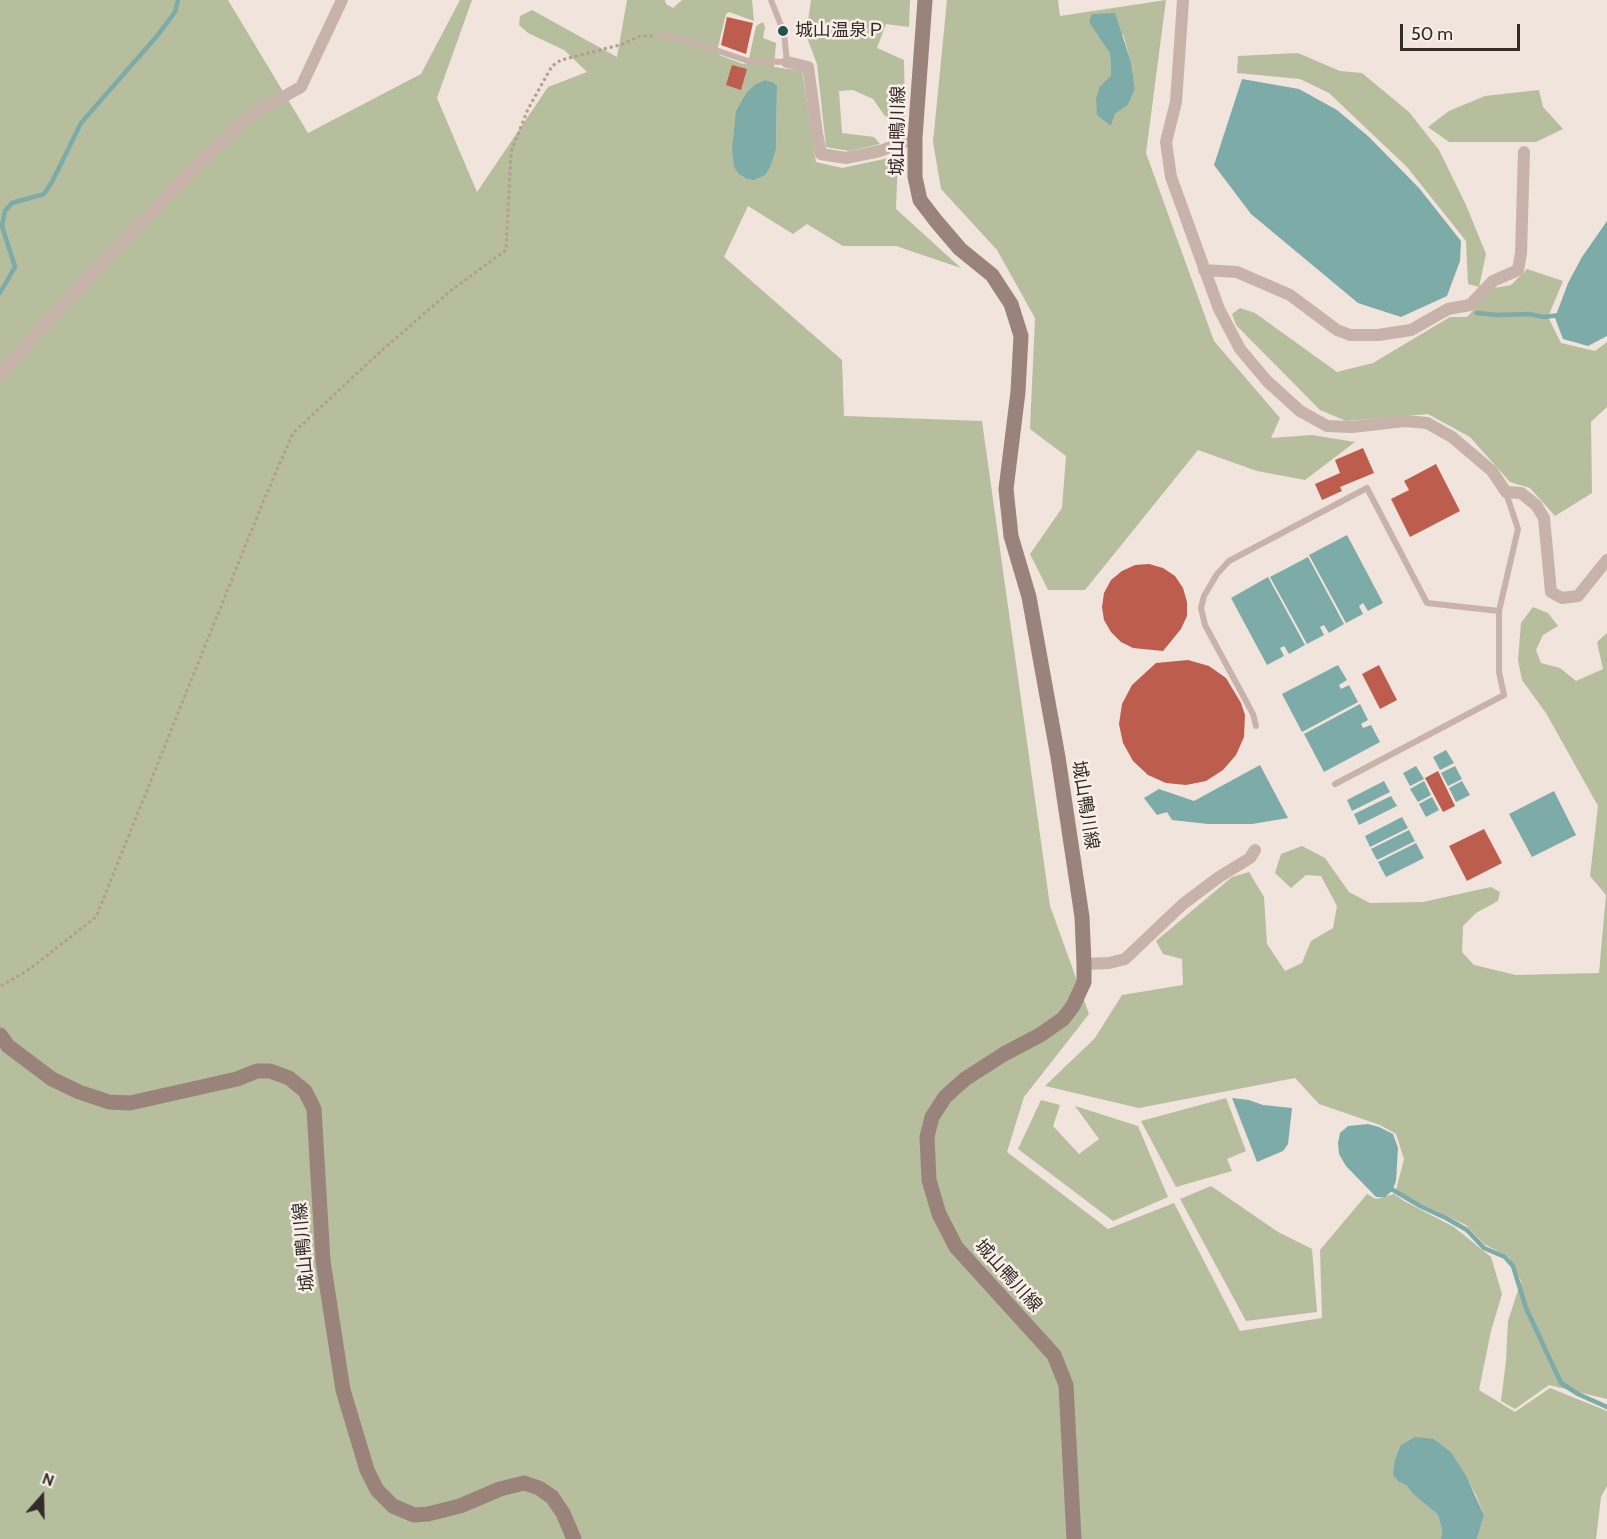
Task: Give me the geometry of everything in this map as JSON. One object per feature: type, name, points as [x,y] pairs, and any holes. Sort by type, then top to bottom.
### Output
[{"type":"main road","name":"城山鴨川線","points":[[925,0],[915,138],[915,177],[920,200],[960,249],[992,275],[1011,304],[1021,336],[1018,392],[1006,489],[1011,536],[1029,597],[1058,757],[1082,916],[1084,964],[1084,982],[1073,1006],[1063,1019],[965,1079],[945,1097],[932,1117],[927,1137],[929,1180],[939,1214],[956,1247],[1054,1355],[1066,1385],[1074,1539]]},
{"type":"main road","name":"城山鴨川線","points":[[0,1035],[8,1046],[52,1080],[109,1102],[130,1103],[237,1079],[257,1071],[270,1071],[289,1078],[305,1091],[314,1109],[322,1260],[343,1390],[367,1470],[377,1490],[393,1506],[414,1515],[459,1506],[500,1489],[524,1483],[539,1488],[552,1497],[563,1514],[574,1539]]},
{"type":"street","points":[[0,375],[42,327],[197,165],[252,114],[301,87],[342,0]]},
{"type":"street","points":[[1183,0],[1176,102],[1166,142],[1171,177],[1219,309],[1240,349],[1267,381],[1300,411],[1327,426],[1352,427],[1405,421],[1427,423],[1452,437],[1492,471],[1506,492],[1521,492],[1536,505],[1544,518],[1551,592],[1562,598],[1578,596],[1607,560]]},
{"type":"street","points":[[787,62],[808,67],[822,154],[846,158],[880,151],[915,138]]},
{"type":"street","points":[[1204,270],[1237,272],[1290,295],[1337,330],[1350,335],[1378,335],[1411,330],[1448,309],[1470,305],[1494,281],[1518,270],[1521,253],[1524,152]]},
{"type":"street","points":[[1084,964],[1109,963],[1125,959],[1183,904],[1219,877],[1250,858],[1255,850]]},
{"type":"lane","points":[[662,35],[689,41],[748,62],[787,62],[784,33],[771,0]]},
{"type":"lane","points":[[1256,726],[1254,714],[1204,625],[1201,608],[1204,596],[1217,574],[1229,561],[1367,488],[1427,603],[1499,611]]},
{"type":"lane","points":[[1335,784],[1504,695],[1499,672],[1499,611],[1518,529],[1506,492]]},
{"type":"path","points":[[0,986],[31,968],[96,917],[263,502],[293,434],[448,292],[506,250],[511,152],[528,109],[552,66],[561,60],[623,44],[640,36],[662,35]]},
{"type":"green space","points":[[0,0],[228,0],[308,133],[421,74],[460,0],[472,0],[437,98],[477,192],[548,87],[587,72],[564,50],[528,33],[519,25],[520,16],[532,10],[617,57],[627,0],[665,0],[666,4],[673,8],[682,0],[752,0],[754,21],[729,12],[726,14],[718,47],[719,55],[743,64],[748,63],[756,26],[763,22],[765,27],[763,38],[776,43],[774,67],[802,71],[816,162],[842,168],[898,156],[896,209],[961,268],[896,246],[843,246],[807,224],[793,234],[748,206],[724,257],[842,360],[844,416],[982,421],[1050,906],[1089,1014],[1024,1097],[1007,1152],[1108,1229],[1174,1203],[1240,1331],[1322,1318],[1320,1250],[1367,1194],[1376,1199],[1394,1194],[1454,1227],[1491,1257],[1502,1294],[1491,1331],[1479,1390],[1515,1412],[1550,1388],[1607,1411],[1607,1486],[1601,1497],[1596,1539],[1477,1539],[1484,1515],[1476,1495],[1451,1452],[1434,1439],[1399,1482],[1407,1486],[1438,1515],[1442,1530],[1441,1539],[0,1539]],"holes":[[[765,80],[773,82],[777,87],[776,149],[756,84]]]},
{"type":"green space","points":[[811,0],[910,0],[909,27],[886,24],[877,48],[904,60],[905,124],[897,124],[885,116],[873,99],[853,90],[839,91],[842,133],[874,137],[880,144],[849,151],[826,147],[817,64],[806,35]]},
{"type":"green space","points":[[947,0],[1058,0],[1060,16],[1166,0],[1146,153],[1214,341],[1280,418],[1271,438],[1312,435],[1355,442],[1305,480],[1257,471],[1198,450],[1085,590],[1048,590],[1030,554],[1062,508],[1066,456],[1030,429],[1035,318],[997,250],[941,189],[933,142]],"holes":[[[1123,34],[1131,62],[1135,89],[1128,105],[1115,114],[1111,126],[1100,86],[1111,75],[1110,53]]]},
{"type":"green space","points":[[1298,53],[1340,71],[1362,73],[1409,112],[1439,150],[1466,205],[1486,254],[1479,287],[1468,284],[1466,241],[1407,167],[1329,93],[1300,79],[1237,73],[1238,56]]},
{"type":"green space","points":[[1539,90],[1543,107],[1563,129],[1536,142],[1449,142],[1428,127],[1449,111],[1485,96]]},
{"type":"green space","points":[[1527,269],[1563,281],[1548,317],[1561,343],[1595,351],[1607,342],[1607,407],[1591,422],[1592,493],[1555,516],[1530,488],[1510,482],[1470,437],[1428,414],[1346,421],[1320,410],[1236,325],[1232,314],[1240,308],[1255,313],[1337,372],[1373,363],[1450,317],[1467,317],[1494,288],[1511,285]]},
{"type":"green space","points":[[1533,607],[1548,613],[1558,626],[1543,635],[1536,650],[1541,663],[1560,668],[1576,681],[1603,669],[1597,642],[1607,633],[1607,1399],[1549,1385],[1515,1409],[1501,1401],[1508,1321],[1521,1281],[1509,1257],[1484,1244],[1466,1225],[1396,1190],[1404,1159],[1396,1134],[1380,1125],[1319,1104],[1295,1078],[1139,1108],[1045,1086],[1095,1038],[1122,995],[1183,985],[1182,959],[1163,954],[1156,941],[1232,877],[1249,872],[1264,897],[1267,944],[1285,971],[1302,963],[1311,941],[1333,928],[1337,906],[1321,876],[1306,875],[1291,888],[1275,873],[1281,854],[1302,846],[1325,858],[1349,892],[1370,903],[1423,902],[1491,887],[1500,892],[1498,901],[1476,913],[1463,926],[1462,952],[1474,965],[1516,975],[1599,973],[1606,895],[1590,876],[1598,806],[1546,713],[1522,680],[1518,660],[1521,623]]},
{"type":"green space","points":[[1226,1098],[1246,1151],[1227,1159],[1232,1171],[1176,1187],[1141,1121]]},
{"type":"green space","points":[[1041,1100],[1060,1105],[1053,1126],[1079,1154],[1099,1139],[1075,1106],[1138,1126],[1168,1197],[1113,1221],[1018,1149]]},
{"type":"green space","points":[[1211,1186],[1278,1232],[1312,1249],[1317,1312],[1246,1321],[1180,1199]]},
{"type":"water","points":[[1115,13],[1131,62],[1135,89],[1128,105],[1115,114],[1111,126],[1097,115],[1096,99],[1100,86],[1111,75],[1110,53],[1089,22],[1092,14]]},
{"type":"water","points":[[1242,79],[1299,89],[1337,110],[1369,137],[1419,188],[1461,241],[1460,261],[1447,296],[1401,317],[1358,303],[1251,214],[1214,165]]},
{"type":"water","points":[[765,80],[777,86],[776,149],[765,175],[754,180],[747,179],[734,167],[732,149],[736,111],[747,92]]},
{"type":"water","points":[[1607,221],[1607,336],[1588,346],[1563,339],[1555,318],[1568,283],[1582,257]]},
{"type":"water","points":[[1347,535],[1383,603],[1368,611],[1363,603],[1359,606],[1363,614],[1346,623],[1309,555]]},
{"type":"water","points":[[1308,557],[1344,624],[1329,633],[1324,625],[1320,627],[1324,635],[1307,644],[1270,577]]},
{"type":"water","points":[[1268,577],[1305,645],[1289,654],[1284,646],[1280,648],[1284,656],[1267,665],[1231,598]]},
{"type":"water","points":[[1338,665],[1347,680],[1339,685],[1341,689],[1349,685],[1358,702],[1302,732],[1282,694]]},
{"type":"water","points":[[1360,704],[1368,720],[1361,724],[1363,728],[1371,725],[1380,742],[1324,772],[1304,734]]},
{"type":"water","points":[[1446,750],[1454,763],[1440,770],[1433,757]]},
{"type":"water","points":[[1260,765],[1288,818],[1252,824],[1208,824],[1172,820],[1167,812],[1157,815],[1144,798],[1159,789],[1194,801]]},
{"type":"water","points":[[1416,766],[1424,779],[1410,786],[1403,773]]},
{"type":"water","points":[[1455,766],[1462,779],[1448,786],[1441,773]]},
{"type":"water","points":[[1384,781],[1390,792],[1352,811],[1347,800]]},
{"type":"water","points":[[1424,781],[1431,795],[1418,802],[1410,789]]},
{"type":"water","points":[[1462,781],[1470,795],[1456,802],[1449,788]]},
{"type":"water","points":[[1554,791],[1576,835],[1532,857],[1509,814]]},
{"type":"water","points":[[1391,796],[1397,806],[1359,825],[1354,814]]},
{"type":"water","points":[[1432,797],[1439,810],[1426,817],[1419,804]]},
{"type":"water","points":[[1402,817],[1408,828],[1370,847],[1365,836]]},
{"type":"water","points":[[1409,830],[1415,841],[1377,860],[1371,849]]},
{"type":"water","points":[[1416,843],[1424,858],[1386,877],[1378,862]]},
{"type":"water","points":[[1232,1098],[1263,1105],[1292,1108],[1288,1144],[1283,1151],[1257,1162]]},
{"type":"water","points":[[1368,1124],[1393,1134],[1398,1148],[1396,1181],[1392,1191],[1385,1197],[1376,1197],[1346,1166],[1339,1154],[1340,1133],[1348,1126]]},
{"type":"water","points":[[1415,1437],[1434,1439],[1451,1452],[1466,1476],[1484,1515],[1477,1539],[1441,1539],[1442,1530],[1438,1515],[1393,1475],[1395,1460],[1401,1445]]},
{"type":"building","points":[[727,17],[753,23],[746,54],[721,45]]},
{"type":"building","points":[[732,65],[747,69],[741,90],[726,85]]},
{"type":"building","points":[[1363,448],[1374,473],[1340,487],[1342,491],[1322,500],[1315,484],[1340,473],[1335,460]]},
{"type":"building","points":[[1436,464],[1460,511],[1410,537],[1391,499],[1409,490],[1404,481]]},
{"type":"building","points":[[1149,564],[1163,568],[1175,576],[1183,588],[1187,602],[1187,616],[1181,629],[1163,651],[1133,648],[1121,642],[1104,620],[1102,607],[1104,593],[1111,580],[1122,571],[1135,565]]},
{"type":"building","points":[[1188,660],[1209,666],[1226,678],[1241,703],[1245,715],[1244,737],[1236,755],[1223,770],[1206,781],[1186,785],[1166,783],[1148,775],[1133,761],[1123,743],[1119,724],[1122,704],[1132,685],[1156,663]]},
{"type":"building","points":[[1379,665],[1397,700],[1380,709],[1362,674]]},
{"type":"building","points":[[1438,771],[1455,806],[1443,812],[1425,778]]},
{"type":"building","points":[[1484,829],[1502,863],[1467,881],[1449,846]]},
{"type":"waterway","points":[[0,293],[15,267],[2,226],[5,211],[12,203],[44,194],[81,123],[157,36],[175,12],[178,0]]},
{"type":"waterway","points":[[1477,313],[1529,314],[1544,317],[1560,315]]},
{"type":"waterway","points":[[1388,1187],[1467,1230],[1484,1248],[1505,1257],[1513,1266],[1526,1308],[1561,1383],[1578,1394],[1607,1407]]},
{"type":"place","name":"城山温泉Ｐ","points":[[783,31]]}]
